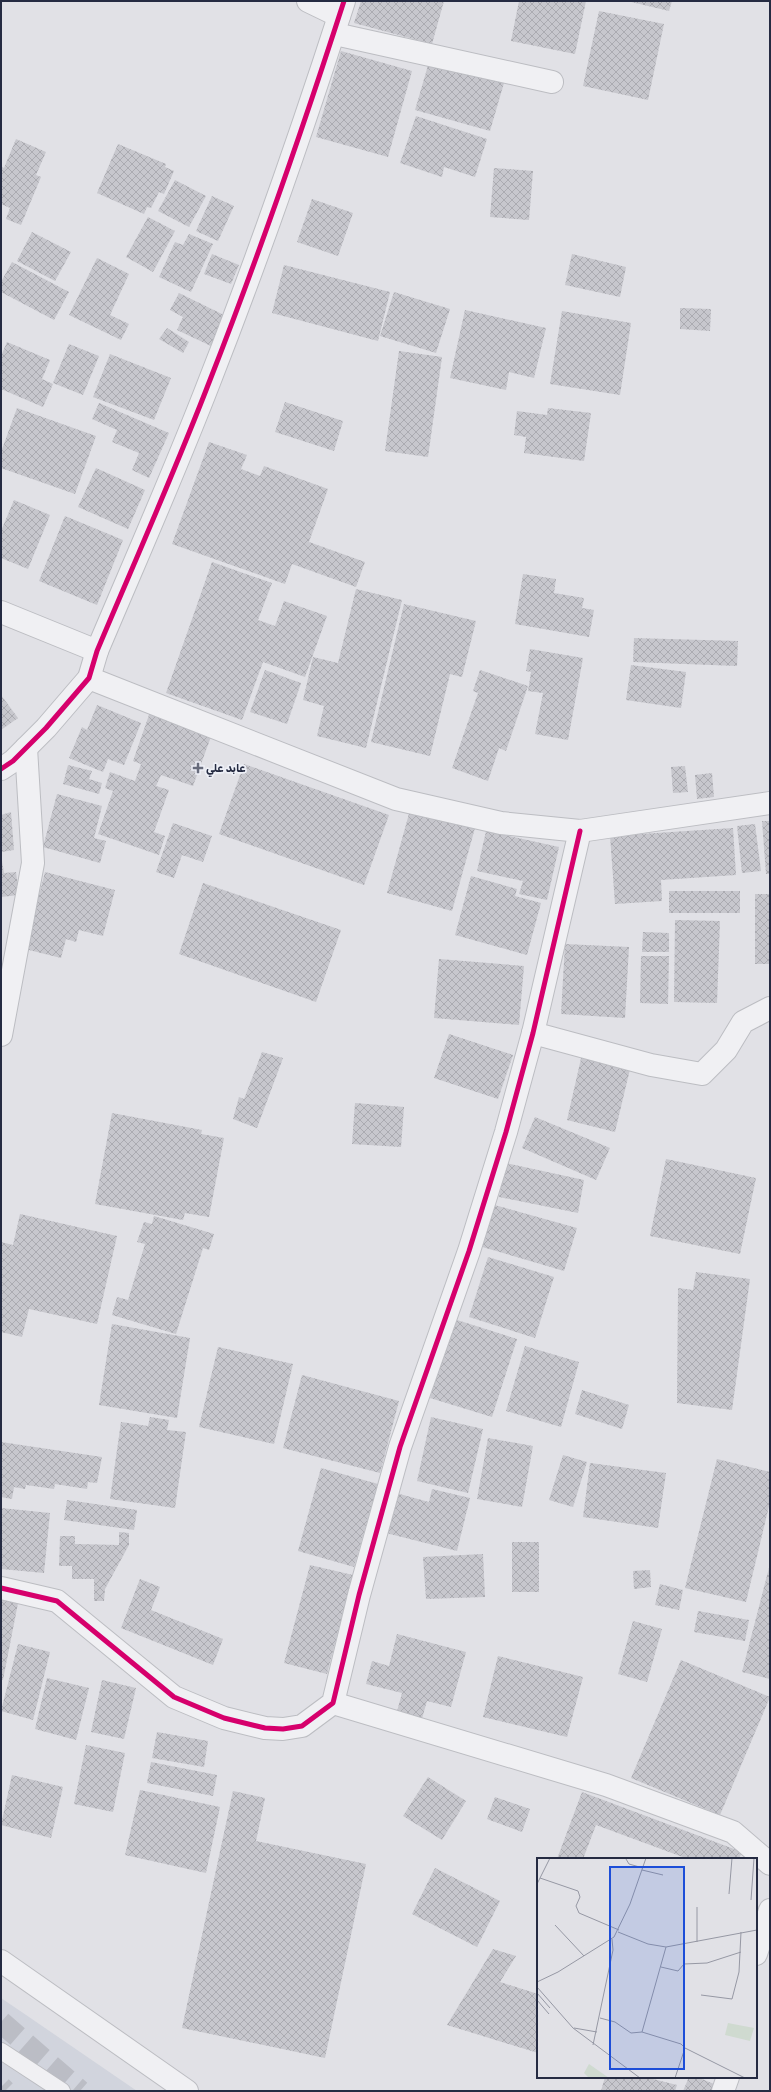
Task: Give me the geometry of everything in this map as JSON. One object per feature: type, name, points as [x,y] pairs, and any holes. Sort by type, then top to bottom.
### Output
[{"type":"street","points":[[308,1],[339,17],[552,82]]},
{"type":"street","points":[[1,769],[13,761],[46,728],[89,678],[97,651],[210,381],[290,163],[339,17]]},
{"type":"street","points":[[1,612],[97,651]]},
{"type":"street","points":[[89,678],[396,798],[501,823],[580,831],[770,803]]},
{"type":"street","points":[[1,1035],[33,863],[26,748]]},
{"type":"street","points":[[1,1588],[57,1602],[174,1697],[224,1718],[266,1728],[283,1729],[302,1726],[333,1703],[359,1595],[400,1447],[469,1251],[533,1033],[580,831]]},
{"type":"street","points":[[533,1033],[651,1066],[702,1074],[726,1050],[743,1022],[770,1008]]},
{"type":"street","points":[[333,1703],[613,1787],[733,1832],[770,1864]]},
{"type":"street","points":[[757,1951],[770,1910]]},
{"type":"street","points":[[1,1961],[188,2091]]},
{"type":"street","points":[[723,2091],[728,2078]]},
{"type":"lane","points":[[1,2051],[62,2091]]},
{"type":"shaded area","points":[[1,1998],[29,2017],[137,2091],[1,2091]]},
{"type":"building","points":[[361,1],[444,1],[432,44],[354,23]]},
{"type":"building","points":[[519,1],[586,1],[575,54],[511,41]]},
{"type":"building","points":[[627,1],[672,1],[669,11]]},
{"type":"building","points":[[599,11],[664,24],[648,100],[583,86]]},
{"type":"building","points":[[341,51],[412,71],[388,157],[316,137]]},
{"type":"building","points":[[429,62],[504,83],[490,131],[415,110]]},
{"type":"building","points":[[416,116],[487,139],[475,177],[444,167],[442,177],[400,163]]},
{"type":"building","points":[[16,139],[46,152],[36,175],[41,177],[21,225],[6,219],[10,208],[1,204],[1,166],[4,168]]},
{"type":"building","points":[[118,144],[166,164],[165,167],[174,171],[164,194],[159,192],[151,208],[147,207],[144,214],[97,193]]},
{"type":"building","points":[[494,168],[533,171],[529,220],[490,217]]},
{"type":"building","points":[[175,180],[206,196],[189,227],[158,211]]},
{"type":"building","points":[[212,196],[234,206],[218,241],[196,231]]},
{"type":"building","points":[[312,199],[353,213],[338,256],[297,242]]},
{"type":"building","points":[[148,217],[175,231],[153,272],[126,257]]},
{"type":"building","points":[[32,232],[71,252],[55,281],[17,261]]},
{"type":"building","points":[[189,234],[213,244],[191,292],[159,277],[175,242],[183,245]]},
{"type":"building","points":[[212,254],[239,265],[231,284],[204,274]]},
{"type":"building","points":[[572,254],[626,267],[620,297],[565,285]]},
{"type":"building","points":[[97,258],[129,274],[110,315],[129,324],[121,340],[69,315]]},
{"type":"building","points":[[12,262],[69,292],[54,320],[1,292],[1,282]]},
{"type":"building","points":[[284,265],[390,292],[378,341],[272,313]]},
{"type":"building","points":[[394,292],[450,309],[436,353],[380,336]]},
{"type":"building","points":[[179,293],[226,316],[211,346],[177,330],[183,317],[170,310]]},
{"type":"building","points":[[680,308],[711,309],[710,331],[680,329]]},
{"type":"building","points":[[465,310],[546,328],[534,378],[509,372],[506,390],[450,378]]},
{"type":"building","points":[[562,311],[631,323],[620,395],[550,384]]},
{"type":"building","points":[[167,328],[189,342],[183,353],[159,339]]},
{"type":"building","points":[[7,342],[50,360],[42,379],[53,384],[43,407],[1,389],[1,356]]},
{"type":"building","points":[[69,344],[99,356],[83,395],[53,383]]},
{"type":"building","points":[[399,351],[442,357],[428,457],[385,451]]},
{"type":"building","points":[[110,354],[171,378],[154,420],[93,397]]},
{"type":"building","points":[[285,402],[343,421],[334,451],[275,432]]},
{"type":"building","points":[[99,403],[169,433],[149,478],[132,470],[139,453],[112,442],[117,430],[92,419]]},
{"type":"building","points":[[17,408],[96,436],[75,494],[1,468],[1,452]]},
{"type":"building","points":[[548,408],[591,413],[584,461],[524,453],[526,437],[514,435],[517,411],[547,415]]},
{"type":"building","points":[[209,442],[247,455],[241,469],[260,476],[264,466],[328,489],[309,542],[365,562],[356,587],[292,564],[285,584],[172,544]]},
{"type":"building","points":[[96,468],[145,490],[128,529],[78,507]]},
{"type":"building","points":[[14,500],[50,515],[28,569],[1,558],[1,531]]},
{"type":"building","points":[[65,516],[123,540],[97,605],[39,581]]},
{"type":"building","points":[[212,562],[272,583],[258,620],[275,626],[284,601],[327,616],[305,677],[263,662],[242,720],[166,693]]},
{"type":"building","points":[[523,574],[556,579],[554,593],[584,598],[582,608],[594,610],[589,637],[515,624]]},
{"type":"building","points":[[356,589],[402,600],[366,748],[317,736],[324,706],[303,700],[313,657],[338,663]]},
{"type":"building","points":[[404,604],[476,621],[462,677],[450,674],[430,756],[371,742]]},
{"type":"building","points":[[634,638],[738,641],[737,666],[633,662]]},
{"type":"building","points":[[530,649],[583,658],[568,740],[535,734],[543,693],[528,691],[531,672],[526,671]]},
{"type":"building","points":[[631,665],[686,672],[681,708],[626,700]]},
{"type":"building","points":[[265,670],[301,683],[287,724],[250,712]]},
{"type":"building","points":[[480,670],[528,686],[506,751],[499,748],[488,781],[452,768],[478,693],[473,691]]},
{"type":"building","points":[[1,695],[18,718],[1,730]]},
{"type":"building","points":[[97,705],[141,723],[124,765],[108,759],[103,772],[69,758],[82,727],[87,730]]},
{"type":"building","points":[[150,712],[212,734],[193,786],[161,775],[156,786],[169,790],[154,832],[165,836],[159,855],[98,834],[113,791],[105,788],[110,772],[135,781],[141,764],[133,761]]},
{"type":"building","points":[[244,764],[389,815],[364,885],[219,834]]},
{"type":"building","points":[[68,765],[92,771],[89,779],[102,783],[99,794],[63,784]]},
{"type":"building","points":[[685,766],[688,792],[673,793],[671,767]]},
{"type":"building","points":[[712,773],[714,797],[697,799],[695,775]]},
{"type":"building","points":[[57,794],[102,806],[94,838],[106,841],[100,863],[43,847]]},
{"type":"building","points":[[410,810],[475,828],[452,911],[387,893]]},
{"type":"building","points":[[11,812],[14,850],[1,852],[1,815]]},
{"type":"building","points":[[762,821],[770,821],[770,874],[766,874]]},
{"type":"building","points":[[173,823],[212,836],[203,862],[182,855],[174,878],[156,872]]},
{"type":"building","points":[[755,824],[761,871],[742,873],[737,826]]},
{"type":"building","points":[[733,828],[736,875],[661,880],[662,901],[615,904],[610,836]]},
{"type":"building","points":[[486,831],[559,847],[547,900],[519,894],[523,881],[477,871]]},
{"type":"building","points":[[1,855],[4,873],[16,872],[19,895],[1,897]]},
{"type":"building","points":[[45,872],[115,890],[103,936],[79,930],[76,942],[66,939],[61,958],[25,949]]},
{"type":"building","points":[[471,876],[517,889],[515,896],[541,903],[527,955],[455,935]]},
{"type":"building","points":[[203,883],[341,930],[316,1002],[179,954]]},
{"type":"building","points":[[669,891],[740,891],[740,913],[669,913]]},
{"type":"building","points":[[755,894],[770,894],[770,964],[755,964]]},
{"type":"building","points":[[675,920],[720,921],[717,1003],[674,1002]]},
{"type":"building","points":[[643,932],[669,933],[669,952],[642,952]]},
{"type":"building","points":[[565,944],[629,947],[625,1018],[561,1014]]},
{"type":"building","points":[[641,956],[669,956],[668,1004],[640,1003]]},
{"type":"building","points":[[439,959],[524,966],[519,1025],[434,1018]]},
{"type":"building","points":[[449,1034],[513,1055],[498,1099],[434,1078]]},
{"type":"building","points":[[262,1052],[283,1058],[257,1128],[233,1119],[239,1097],[244,1099]]},
{"type":"building","points":[[582,1054],[631,1065],[615,1132],[567,1120]]},
{"type":"building","points":[[355,1103],[404,1107],[401,1147],[352,1144]]},
{"type":"building","points":[[112,1113],[202,1130],[201,1134],[224,1138],[209,1217],[185,1213],[183,1220],[95,1204]]},
{"type":"building","points":[[535,1117],[610,1148],[596,1180],[522,1148]]},
{"type":"building","points":[[666,1159],[756,1178],[740,1254],[650,1236]]},
{"type":"building","points":[[506,1163],[584,1180],[578,1213],[499,1197]]},
{"type":"building","points":[[491,1204],[577,1228],[564,1271],[479,1246]]},
{"type":"building","points":[[20,1214],[117,1236],[97,1324],[29,1309],[22,1337],[1,1332],[1,1242],[13,1245]]},
{"type":"building","points":[[154,1216],[214,1234],[209,1250],[203,1248],[176,1334],[112,1315],[117,1297],[128,1300],[145,1244],[137,1242],[144,1222],[152,1224]]},
{"type":"building","points":[[488,1257],[554,1277],[535,1338],[469,1317]]},
{"type":"building","points":[[696,1272],[750,1279],[732,1410],[677,1403],[678,1288],[693,1290]]},
{"type":"building","points":[[454,1319],[517,1339],[492,1417],[430,1398]]},
{"type":"building","points":[[112,1324],[190,1338],[177,1418],[99,1405]]},
{"type":"building","points":[[525,1346],[579,1362],[561,1427],[506,1411]]},
{"type":"building","points":[[218,1347],[293,1364],[274,1444],[199,1427]]},
{"type":"building","points":[[302,1375],[399,1401],[380,1473],[283,1448]]},
{"type":"building","points":[[582,1390],[629,1405],[622,1429],[575,1414]]},
{"type":"building","points":[[150,1417],[169,1420],[167,1430],[186,1432],[175,1508],[110,1499],[121,1422],[148,1426]]},
{"type":"building","points":[[431,1417],[483,1429],[468,1493],[417,1481]]},
{"type":"building","points":[[488,1438],[533,1446],[522,1507],[477,1499]]},
{"type":"building","points":[[1,1442],[102,1457],[97,1483],[88,1482],[87,1489],[55,1484],[54,1489],[26,1485],[25,1489],[14,1487],[12,1499],[1,1497]]},
{"type":"building","points":[[563,1455],[587,1462],[573,1507],[549,1500]]},
{"type":"building","points":[[717,1459],[770,1472],[770,1502],[746,1602],[685,1588]]},
{"type":"building","points":[[590,1463],[666,1473],[658,1528],[583,1517]]},
{"type":"building","points":[[321,1468],[378,1484],[354,1567],[298,1551]]},
{"type":"building","points":[[432,1489],[470,1498],[457,1551],[386,1533],[396,1493],[429,1502]]},
{"type":"building","points":[[67,1500],[137,1510],[134,1530],[64,1520]]},
{"type":"building","points":[[1,1508],[50,1513],[44,1573],[1,1569]]},
{"type":"building","points":[[119,1532],[129,1533],[129,1545],[105,1589],[104,1601],[94,1601],[94,1579],[72,1579],[72,1566],[59,1566],[60,1536],[75,1536],[75,1544],[119,1545]]},
{"type":"building","points":[[512,1542],[539,1542],[539,1592],[512,1592]]},
{"type":"building","points":[[483,1554],[485,1597],[426,1599],[423,1557]]},
{"type":"building","points":[[770,1564],[770,1679],[742,1672]]},
{"type":"building","points":[[310,1565],[353,1575],[327,1674],[284,1663]]},
{"type":"building","points":[[650,1570],[651,1587],[634,1589],[633,1571]]},
{"type":"building","points":[[140,1579],[160,1587],[151,1610],[223,1639],[213,1665],[121,1628]]},
{"type":"building","points":[[660,1584],[683,1590],[679,1610],[655,1605]]},
{"type":"building","points":[[1,1595],[19,1598],[3,1680],[1,1680]]},
{"type":"building","points":[[698,1611],[749,1620],[745,1641],[694,1632]]},
{"type":"building","points":[[633,1621],[662,1629],[647,1682],[618,1674]]},
{"type":"building","points":[[397,1634],[466,1652],[451,1707],[427,1701],[421,1722],[396,1715],[402,1693],[366,1684],[372,1661],[389,1666]]},
{"type":"building","points":[[18,1644],[50,1652],[33,1720],[1,1711]]},
{"type":"building","points":[[498,1656],[583,1677],[567,1737],[483,1717]]},
{"type":"building","points":[[681,1660],[770,1697],[720,1815],[631,1778]]},
{"type":"building","points":[[47,1678],[89,1688],[76,1740],[35,1729]]},
{"type":"building","points":[[102,1680],[136,1688],[124,1739],[91,1732]]},
{"type":"building","points":[[157,1732],[208,1741],[204,1767],[152,1758]]},
{"type":"building","points":[[86,1745],[125,1753],[113,1812],[74,1804]]},
{"type":"building","points":[[151,1762],[217,1775],[213,1796],[147,1783]]},
{"type":"building","points":[[12,1775],[63,1787],[51,1838],[1,1825]]},
{"type":"building","points":[[428,1777],[466,1801],[442,1840],[403,1816]]},
{"type":"building","points":[[140,1790],[220,1807],[206,1873],[125,1855]]},
{"type":"building","points":[[233,1791],[265,1798],[256,1841],[366,1864],[325,2058],[182,2028]]},
{"type":"building","points":[[582,1792],[742,1852],[739,1858],[685,1858],[596,1825],[583,1858],[557,1858]]},
{"type":"building","points":[[495,1797],[530,1809],[522,1832],[487,1819]]},
{"type":"building","points":[[435,1868],[500,1901],[477,1947],[412,1914]]},
{"type":"building","points":[[493,1949],[516,1956],[500,1982],[537,1994],[537,2053],[447,2025]]},
{"type":"building","points":[[605,2078],[649,2078],[677,2085],[675,2091],[601,2091]]},
{"type":"building","points":[[689,2078],[699,2078],[714,2084],[712,2091],[683,2091]]},
{"type":"tunnel","points":[[1,2022],[80,2091]]},
{"type":"tunnel","points":[[1,2087],[5,2091]]},
{"type":"cycle path","points":[[1,769],[13,761],[46,728],[89,678],[97,651],[197,414],[246,286],[313,96],[344,1]]},
{"type":"cycle path","points":[[1,1588],[57,1601],[174,1697],[224,1718],[265,1728],[283,1729],[302,1726],[333,1703],[359,1595],[400,1447],[469,1251],[506,1132],[533,1033],[580,831]]},
{"type":"place","name":"عابد علي","points":[[198,768]]}]
